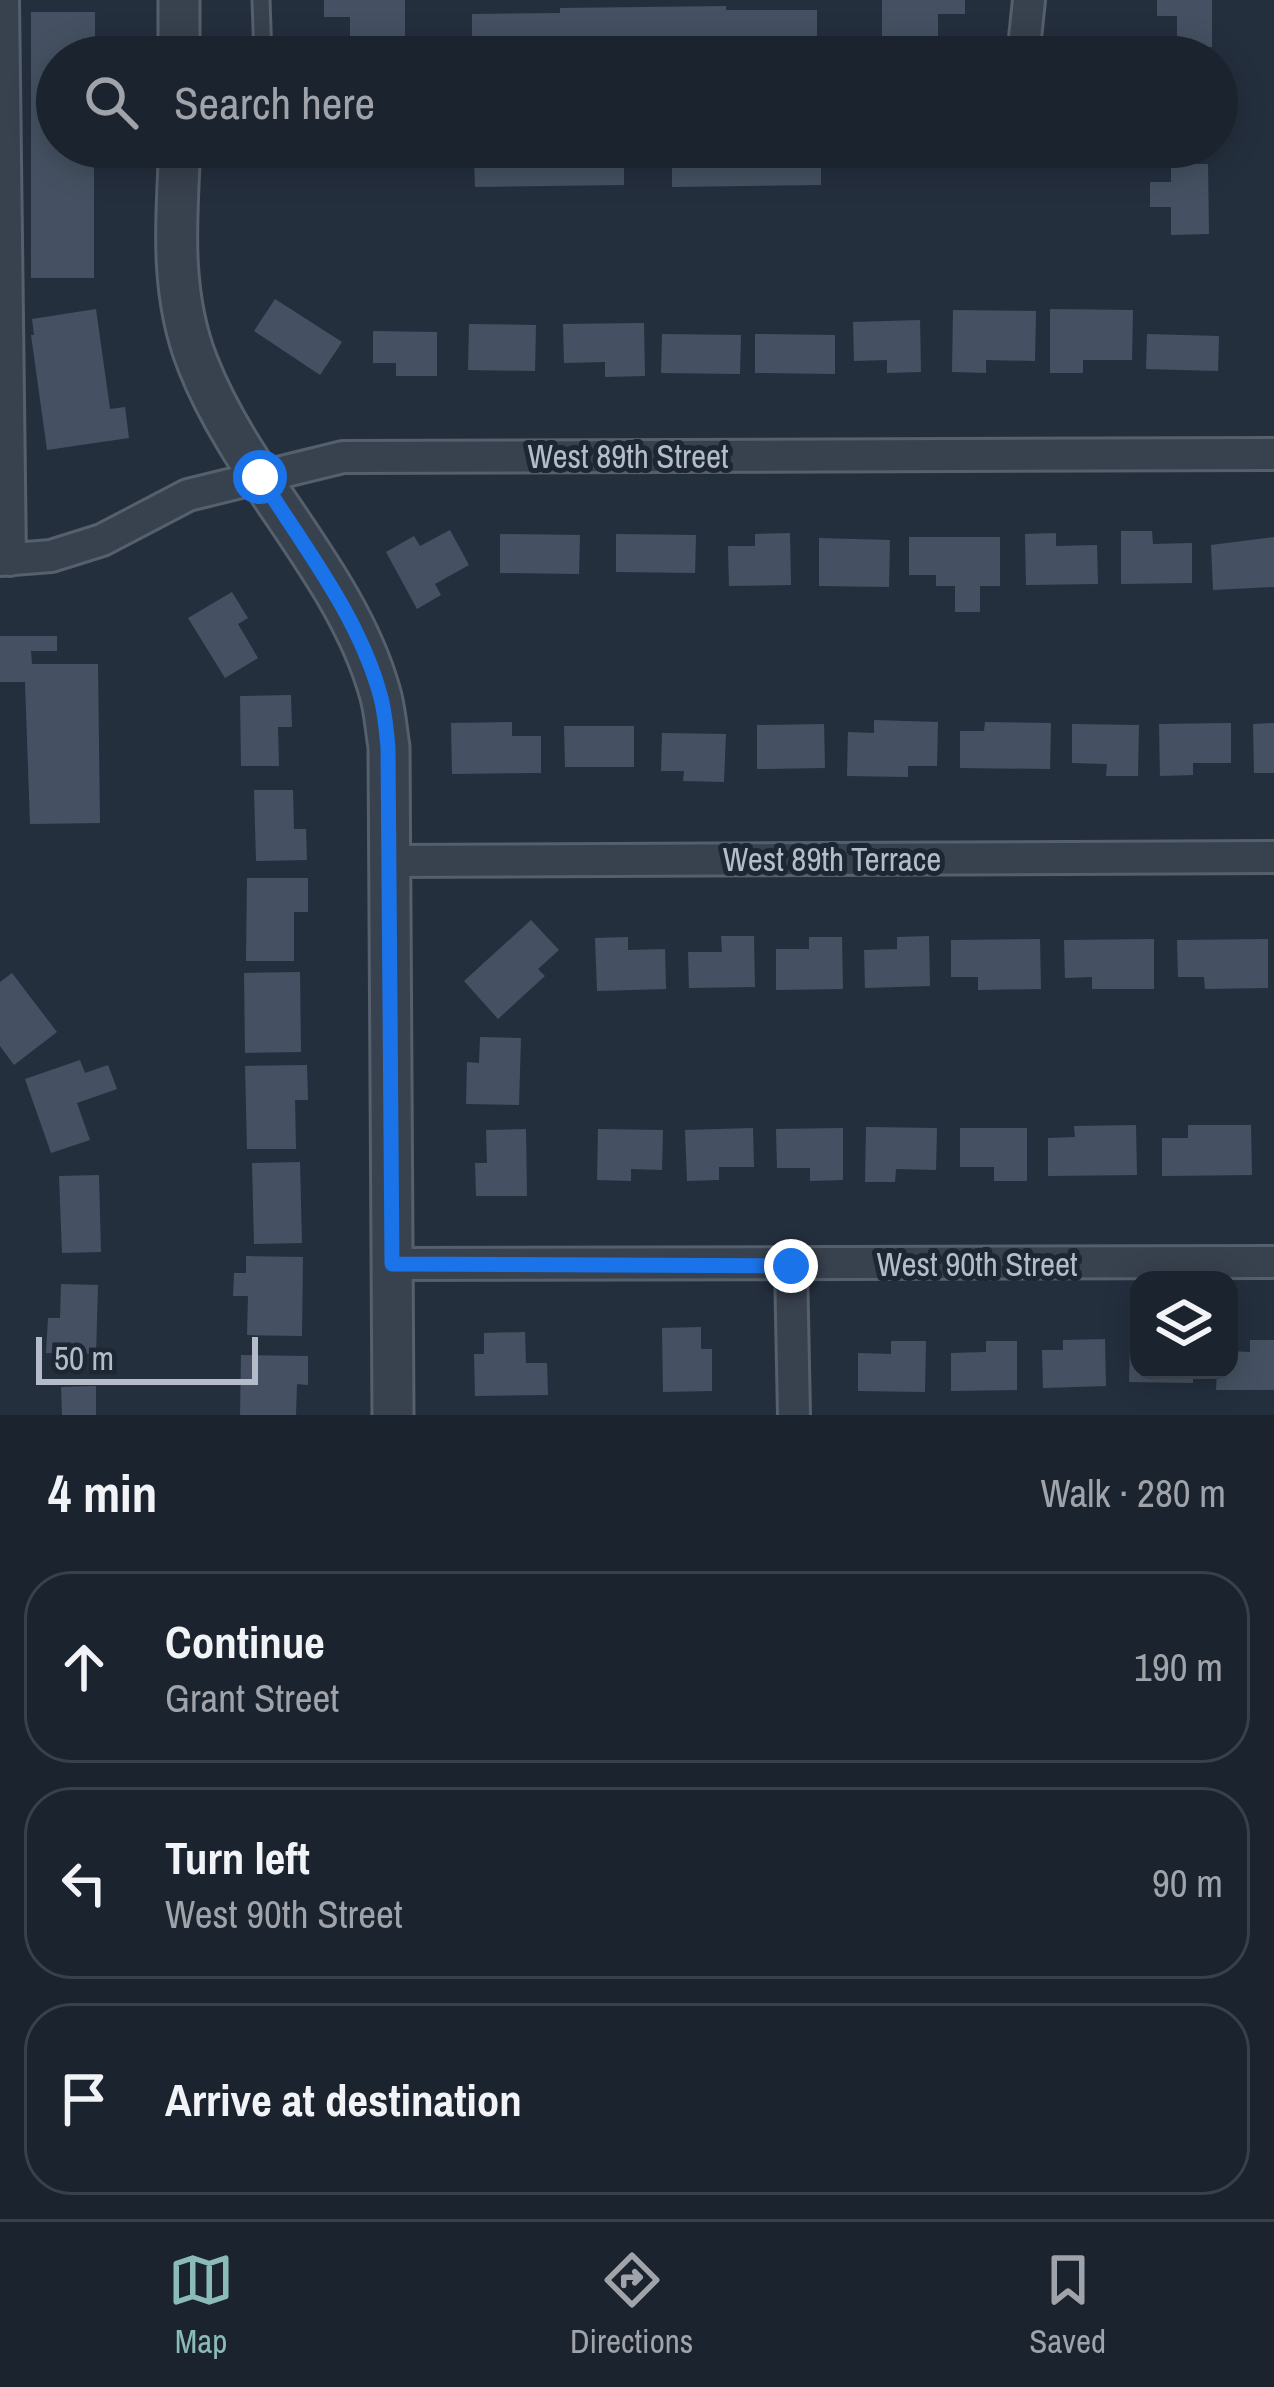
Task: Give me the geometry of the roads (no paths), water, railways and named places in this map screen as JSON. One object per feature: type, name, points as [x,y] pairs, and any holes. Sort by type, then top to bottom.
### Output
[{"type":"street","points":[[3,0],[5,560]]},
{"type":"street","points":[[179,0],[179,36]]},
{"type":"street","points":[[1025,36],[1029,0]]},
{"type":"street","points":[[179,168],[178,286],[187,329],[216,404],[336,598],[381,694],[388,747],[390,861],[393,1415]]},
{"type":"street","name":"West 89th Street","points":[[5,560],[51,556],[102,540],[188,495],[343,457],[1274,454]]},
{"type":"street","name":"West 89th Terrace","points":[[390,861],[1274,857]]},
{"type":"street","name":"West 90th Street","points":[[392,1264],[1274,1262]]},
{"type":"street","points":[[791,1266],[794,1415]]},
{"type":"lane","points":[[261,0],[262,36]]}]
